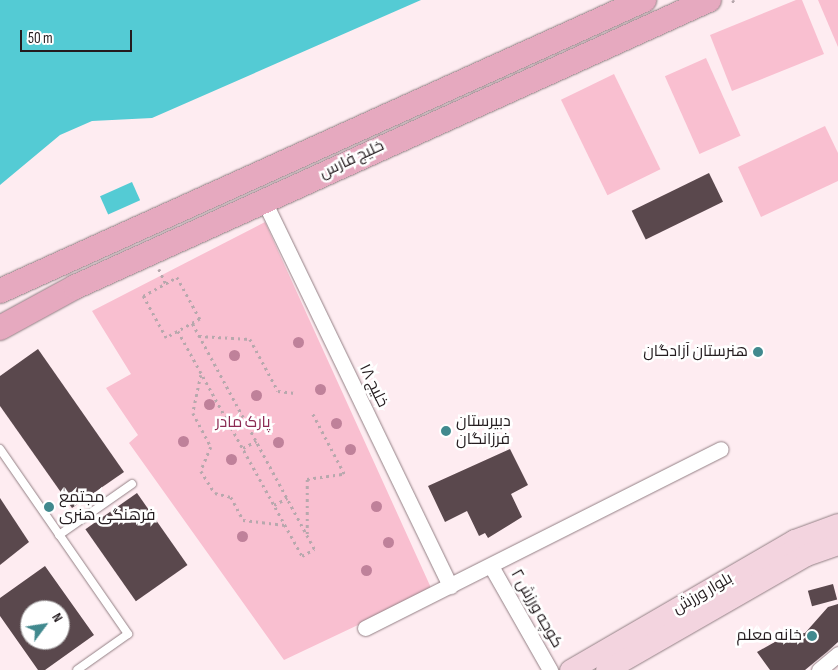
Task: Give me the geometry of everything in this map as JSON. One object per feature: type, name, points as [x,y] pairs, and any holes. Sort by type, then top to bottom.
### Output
[{"type":"main road","name":"خلیج فارس","points":[[0,291],[644,0]]},
{"type":"main road","name":"خلیج فارس","points":[[0,328],[75,287],[709,0]]},
{"type":"street","name":"خلیج ۱۸","points":[[264,201],[450,586]]},
{"type":"street","points":[[365,628],[721,449]]},
{"type":"street","name":"بلوار ورزش","points":[[570,670],[794,540],[834,540]]},
{"type":"street","name":"بلوار ورزش","points":[[606,670],[834,540]]},
{"type":"street","name":"کوچه ورزش ۲","points":[[491,566],[550,670]]},
{"type":"street","points":[[819,670],[838,654]]},
{"type":"lane","points":[[0,449],[128,634],[77,670]]},
{"type":"lane","points":[[59,535],[132,484]]},
{"type":"path","points":[[159,268],[166,284]]},
{"type":"path","points":[[178,277],[200,319],[166,338],[143,296],[166,284],[178,277]]},
{"type":"path","points":[[178,331],[302,556],[314,549],[192,323]]},
{"type":"path","points":[[199,336],[250,339],[278,391],[295,393]]},
{"type":"path","points":[[201,373],[193,413],[211,447],[201,471],[215,493],[231,497],[243,520],[285,525]]},
{"type":"path","points":[[307,535],[306,479],[344,474],[312,413]]},
{"type":"path","points":[[243,448],[256,441]]},
{"type":"path","points":[[274,505],[287,498]]},
{"type":"green space","points":[[796,0],[802,0],[824,54],[732,91],[710,35]]},
{"type":"green space","points":[[818,0],[838,0],[838,47]]},
{"type":"green space","points":[[706,58],[741,136],[699,154],[665,76]]},
{"type":"green space","points":[[614,74],[660,169],[607,195],[561,100]]},
{"type":"green space","points":[[825,126],[838,153],[838,181],[761,217],[738,167]]},
{"type":"green space","name":"پارک مادر","points":[[265,222],[432,590],[284,660],[129,443],[138,435],[106,388],[131,374],[92,311]]},
{"type":"water","points":[[0,0],[421,0],[152,118],[92,121],[60,135],[0,185]]},
{"type":"water","points":[[132,182],[140,200],[108,215],[100,196]]},
{"type":"building","points":[[709,173],[723,202],[646,239],[632,211]]},
{"type":"building","points":[[38,349],[124,472],[72,508],[0,406],[0,376]]},
{"type":"building","points":[[510,449],[528,485],[511,494],[522,517],[488,538],[485,533],[479,536],[467,511],[445,522],[428,486]]},
{"type":"building","points":[[137,493],[187,565],[136,601],[85,529]]},
{"type":"building","points":[[0,498],[29,542],[0,565]]},
{"type":"building","points":[[45,566],[69,600],[20,600],[20,644],[0,616],[0,598]]},
{"type":"building","points":[[833,584],[837,599],[812,606],[808,591]]},
{"type":"building","points":[[70,601],[94,635],[45,670],[38,670],[24,650],[70,650]]},
{"type":"building","name":"خانه معلم","points":[[838,604],[838,642],[805,670],[770,670],[757,652],[789,634],[805,633],[828,607]]},
{"type":"place","name":"هنرستان آزادگان","points":[[758,352]]},
{"type":"place","name":"دبیرستان فرزانگان","points":[[446,431]]},
{"type":"place","name":"مجتمع فرهنگی هنری","points":[[49,507]]},
{"type":"place","name":"خانه معلم","points":[[812,636]]}]
